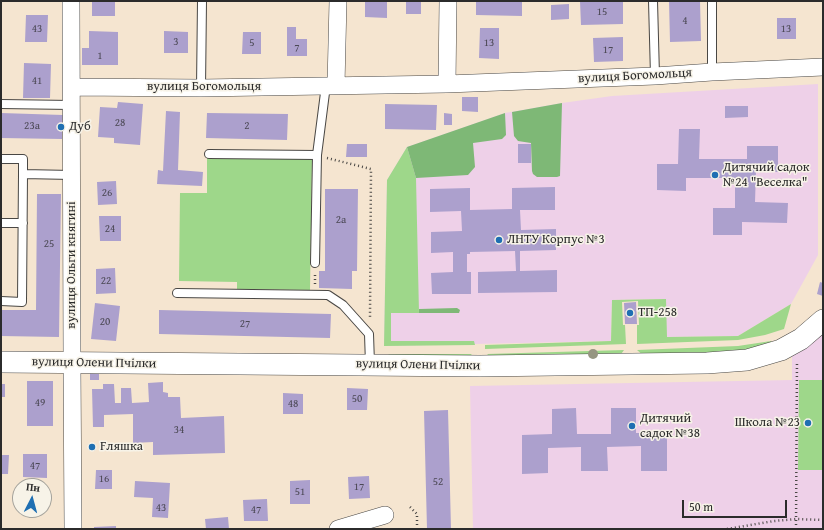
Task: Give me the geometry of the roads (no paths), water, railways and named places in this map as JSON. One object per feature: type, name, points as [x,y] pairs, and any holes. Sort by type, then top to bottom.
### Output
[{"type":"street","name":"вулиця Ольги княгині","points":[[71,1],[73,529]]},
{"type":"street","points":[[331,85],[338,1]]},
{"type":"street","points":[[447,84],[448,1]]},
{"type":"street","name":"вулиця Богомольця","points":[[72,87],[201,88],[447,84],[655,76],[823,67]]},
{"type":"street","name":"вулиця Олени Пчілки","points":[[1,362],[480,366],[707,363],[747,360],[781,350],[801,339],[823,320]]},
{"type":"street","points":[[338,529],[385,515]]},
{"type":"lane","points":[[201,88],[202,1]]},
{"type":"lane","points":[[653,1],[655,76]]},
{"type":"lane","points":[[712,1],[712,72]]},
{"type":"lane","points":[[315,263],[317,155],[331,85]]},
{"type":"lane","points":[[1,104],[72,105]]},
{"type":"lane","points":[[209,154],[317,155]]},
{"type":"lane","points":[[1,159],[23,159],[22,302],[1,302]]},
{"type":"lane","points":[[23,174],[72,175]]},
{"type":"lane","points":[[1,223],[23,223]]},
{"type":"lane","points":[[177,293],[328,295],[342,305],[369,334],[370,364]]},
{"type":"place","name":"Дуб","points":[[61,127]]},
{"type":"place","name":"Дитячий садок №24 \"Веселка\"","points":[[715,175]]},
{"type":"place","name":"ЛНТУ Корпус №3","points":[[499,240]]},
{"type":"place","name":"ТП-258","points":[[630,313]]},
{"type":"place","name":"Школа №23","points":[[808,423]]},
{"type":"place","name":"Дитячий садок №38","points":[[632,426]]},
{"type":"place","name":"Fляшка","points":[[92,447]]}]
